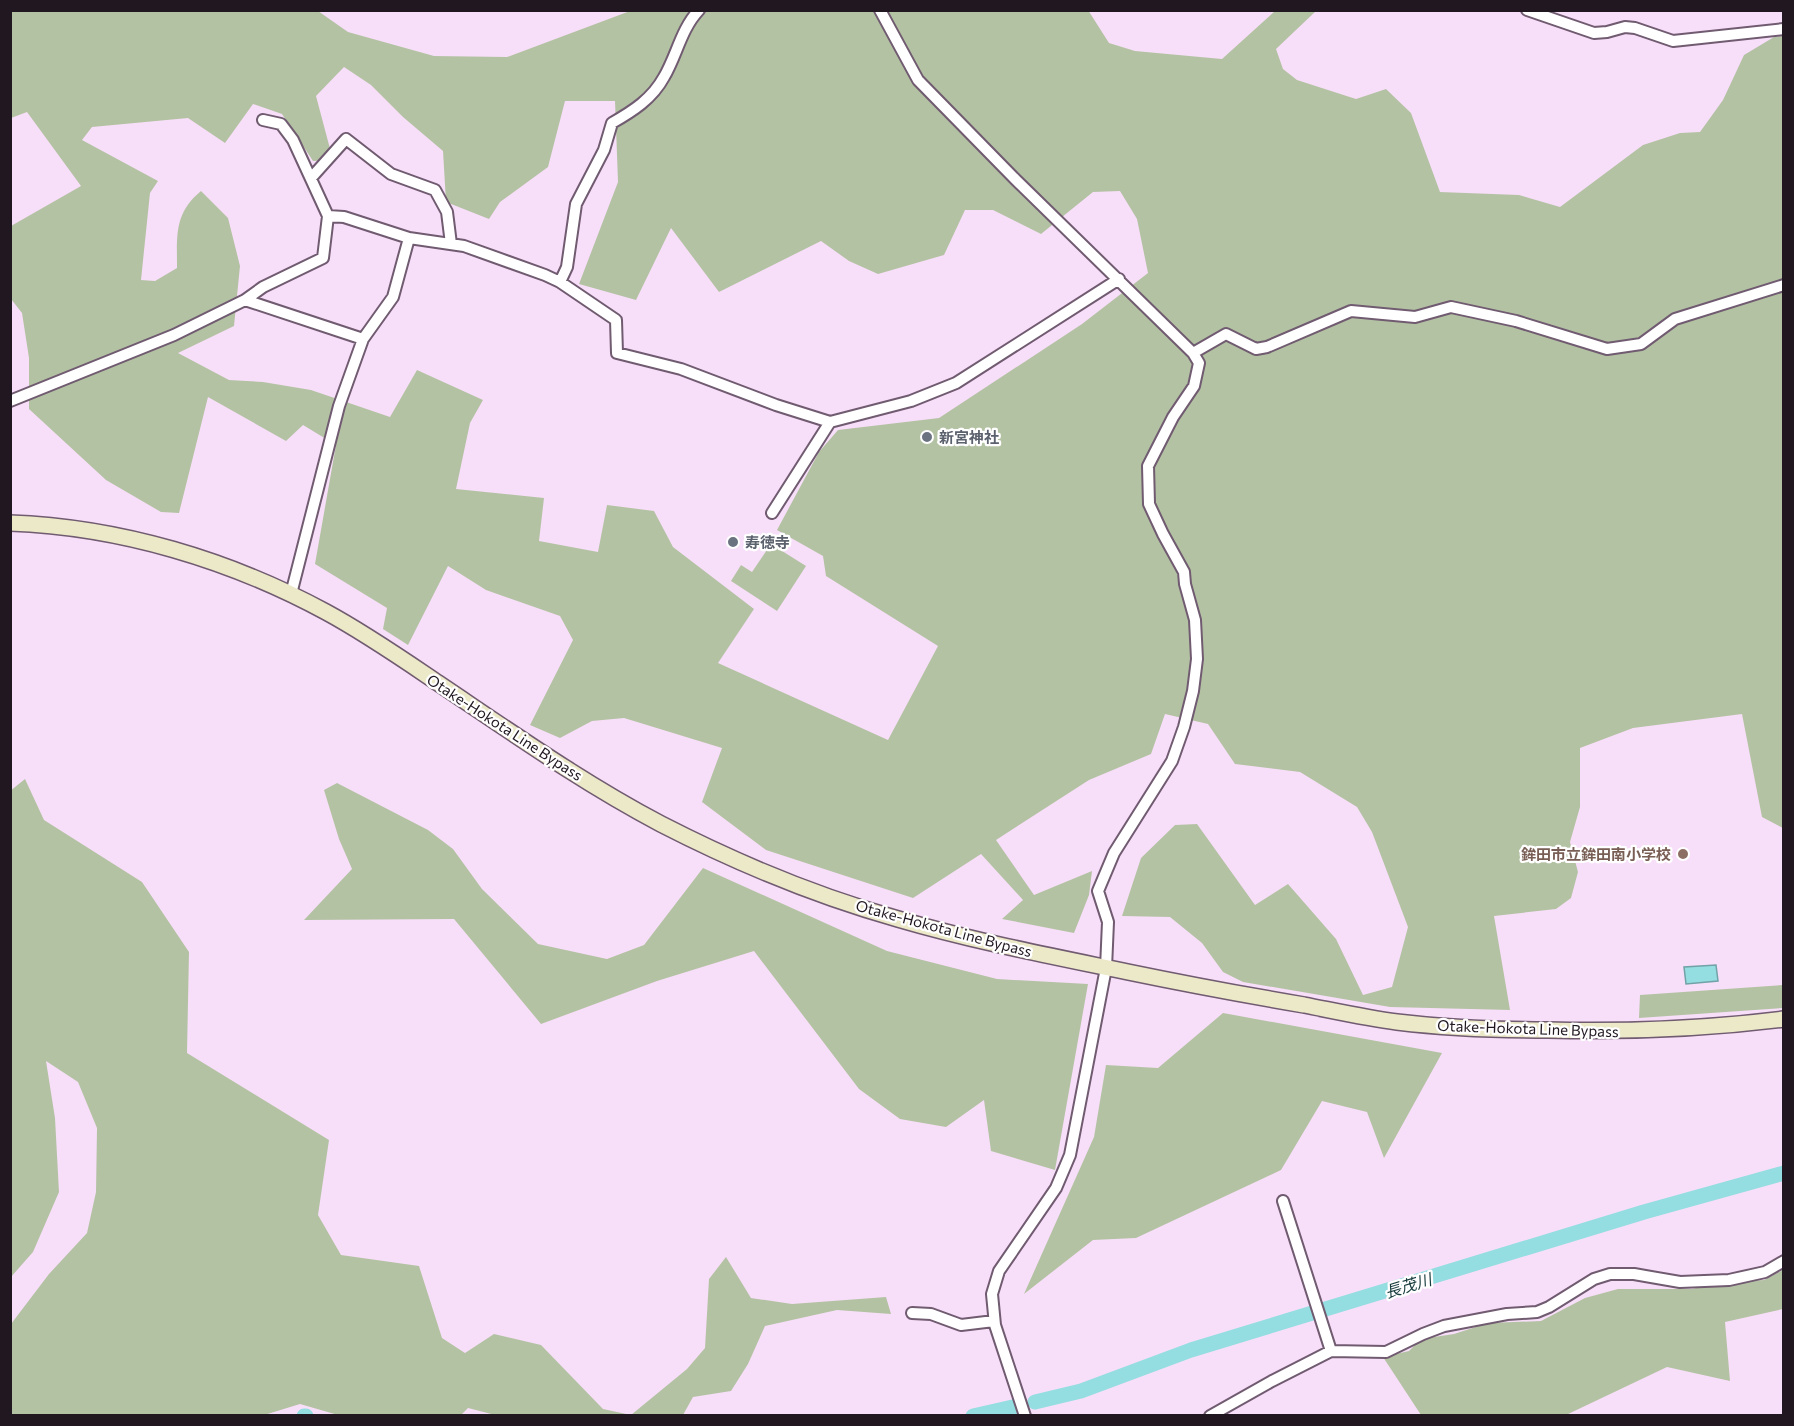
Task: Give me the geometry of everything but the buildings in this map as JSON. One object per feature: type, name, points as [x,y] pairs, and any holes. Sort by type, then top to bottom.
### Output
[{"type":"main road","name":"Otake-Hokota Line Bypass","points":[[10,523],[81,530],[151,544],[219,564],[291,594],[362,633],[566,768],[657,822],[788,882],[895,918],[952,934],[1220,991],[1394,1022],[1476,1029],[1659,1030],[1739,1025],[1784,1019]]},
{"type":"street","points":[[560,282],[567,267],[576,204],[604,150],[612,123],[638,108],[652,94],[664,78],[690,20],[699,10]]},
{"type":"street","points":[[880,10],[918,80],[1016,180],[1193,352],[1199,363],[1194,386],[1173,417],[1148,466],[1149,504],[1184,572],[1185,584],[1196,620],[1197,659],[1184,727],[1172,760],[1114,853],[1098,891],[1108,922],[1106,968],[1070,1155],[1056,1188],[999,1271],[992,1294],[994,1321],[1008,1370],[1025,1416]]},
{"type":"street","points":[[1527,10],[1593,33],[1625,27],[1674,41],[1784,29]]},
{"type":"street","points":[[10,401],[174,335],[322,258],[328,216],[293,140],[281,124],[263,120]]},
{"type":"street","points":[[311,177],[346,139],[391,174],[435,190],[447,212],[451,244]]},
{"type":"street","points":[[328,216],[344,217],[409,238],[464,246],[560,282],[616,320],[617,353],[681,369],[776,405],[830,422],[911,401],[956,383],[1119,279]]},
{"type":"street","points":[[291,594],[339,405],[363,339],[393,297],[409,238]]},
{"type":"street","points":[[1193,352],[1227,334],[1256,349],[1267,347],[1351,311],[1415,317],[1451,308],[1516,321],[1607,350],[1641,344],[1675,319],[1784,285]]},
{"type":"street","points":[[244,300],[363,339]]},
{"type":"street","points":[[772,513],[830,422]]},
{"type":"street","points":[[1283,1201],[1331,1351]]},
{"type":"street","points":[[1210,1416],[1331,1351],[1386,1352],[1444,1326],[1507,1314],[1537,1312],[1594,1279],[1610,1274],[1634,1274],[1680,1282],[1730,1280],[1765,1272],[1784,1261]]},
{"type":"street","points":[[912,1313],[931,1314],[962,1324],[994,1321]]},
{"type":"shaded area","points":[[1088,10],[1109,43],[1135,51],[1222,59],[1275,11],[1316,11],[1276,49],[1283,69],[1297,80],[1356,99],[1386,89],[1411,113],[1440,192],[1519,195],[1560,207],[1643,145],[1680,133],[1700,132],[1723,100],[1744,55],[1774,37],[1783,36],[1783,828],[1762,817],[1742,714],[1633,728],[1580,748],[1580,807],[1570,842],[1578,872],[1571,898],[1556,909],[1494,916],[1510,1010],[1390,1007],[1243,982],[1223,972],[1202,943],[1170,917],[1122,916],[1141,858],[1175,825],[1197,824],[1255,905],[1288,884],[1336,939],[1363,995],[1392,987],[1408,927],[1372,832],[1357,807],[1300,772],[1235,764],[1208,724],[1165,714],[1151,754],[1089,780],[996,840],[1034,895],[1092,871],[1089,895],[1074,933],[1002,919],[1023,900],[981,854],[913,898],[766,850],[702,802],[722,748],[624,718],[592,721],[560,738],[530,725],[573,640],[560,616],[486,590],[448,566],[408,645],[383,629],[387,608],[315,564],[336,445],[303,425],[286,441],[208,397],[179,513],[161,512],[106,480],[29,409],[29,358],[22,313],[11,299],[11,226],[81,186],[27,112],[11,118],[11,11],[318,11],[348,32],[434,56],[507,57],[630,11]],"holes":[[[344,67],[371,85],[403,117],[443,151],[446,202],[489,219],[500,202],[548,167],[565,101],[615,101],[618,182],[579,284],[636,300],[671,228],[719,292],[821,241],[849,261],[878,274],[944,255],[965,210],[993,210],[1041,234],[1093,192],[1120,191],[1137,219],[1148,273],[1082,324],[939,418],[838,430],[819,452],[777,530],[823,556],[826,576],[938,646],[888,740],[718,663],[754,609],[673,547],[654,511],[607,505],[598,552],[539,541],[544,498],[456,489],[470,423],[483,400],[417,370],[390,417],[311,390],[263,382],[229,380],[178,353],[234,326],[240,266],[228,218],[201,191],[186,208],[179,226],[177,268],[155,281],[141,280],[150,193],[158,181],[82,140],[92,127],[188,118],[225,143],[253,104],[282,114],[313,161],[333,160],[316,96]]]},
{"type":"shaded area","points":[[771,544],[806,566],[777,611],[731,581],[741,565],[752,572]]},
{"type":"shaded area","points":[[25,779],[44,820],[142,882],[189,952],[187,1053],[329,1140],[318,1215],[341,1255],[419,1266],[442,1338],[465,1353],[494,1334],[541,1345],[603,1409],[631,1415],[687,1369],[705,1348],[709,1279],[726,1257],[751,1298],[792,1304],[886,1297],[891,1314],[837,1310],[765,1326],[748,1364],[731,1391],[693,1397],[683,1415],[499,1416],[468,1408],[461,1415],[338,1415],[300,1404],[261,1416],[11,1415],[11,1324],[49,1274],[87,1233],[96,1192],[97,1128],[78,1082],[46,1061],[55,1118],[59,1192],[33,1252],[11,1277],[10,791]]},
{"type":"shaded area","points":[[337,783],[428,830],[453,849],[482,889],[538,944],[607,959],[644,945],[703,868],[887,951],[997,979],[1088,984],[1055,1170],[991,1151],[984,1100],[946,1127],[900,1119],[859,1089],[754,951],[657,981],[541,1024],[454,919],[304,920],[352,869],[339,839],[324,790]]},
{"type":"shaded area","points":[[1716,965],[1718,981],[1686,984],[1684,967]]},
{"type":"shaded area","points":[[1783,985],[1783,1008],[1639,1018],[1640,995]]},
{"type":"shaded area","points":[[1223,1013],[1442,1053],[1384,1158],[1367,1112],[1322,1101],[1281,1170],[1136,1238],[1093,1240],[1024,1294],[1094,1137],[1106,1065],[1158,1068]]},
{"type":"shaded area","points":[[1783,1270],[1783,1309],[1725,1322],[1730,1381],[1667,1367],[1566,1415],[1421,1415],[1383,1357],[1409,1351],[1421,1339],[1454,1334],[1488,1323],[1541,1321],[1585,1298],[1618,1289],[1692,1289],[1717,1283],[1764,1280]]},
{"type":"waterway","name":"長茂川","points":[[1035,1402],[1081,1391],[1191,1350],[1644,1212],[1784,1173]]},
{"type":"waterway","name":"長茂川","points":[[973,1416],[1017,1406]]},
{"type":"place","name":"新宮神社","points":[[927,437]]},
{"type":"place","name":"寿徳寺","points":[[733,542]]},
{"type":"place","name":"鉾田市立鉾田南小学校","points":[[1683,854]]}]
